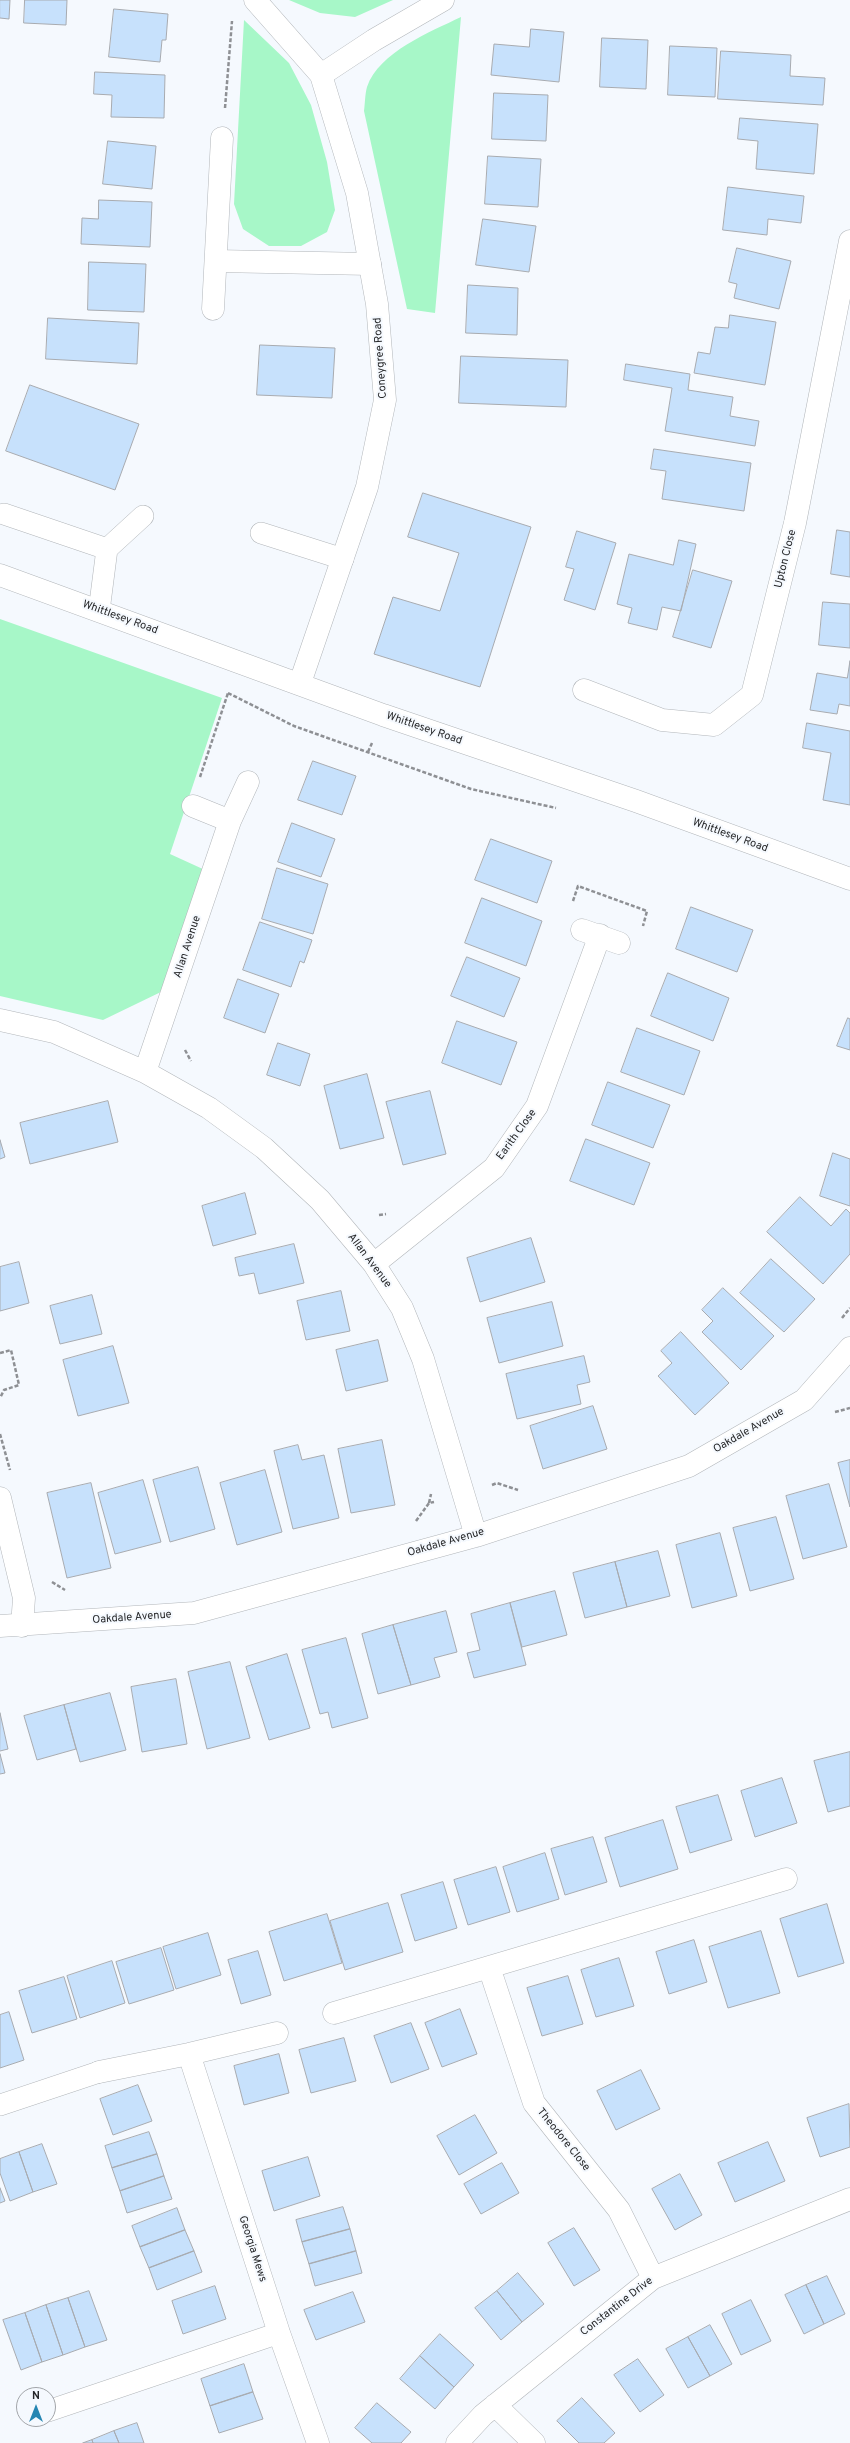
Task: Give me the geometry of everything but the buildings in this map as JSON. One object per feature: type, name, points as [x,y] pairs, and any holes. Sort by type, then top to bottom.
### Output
[{"type":"street","name":"Coneygree Road","points":[[255,0],[321,75],[357,193],[377,304],[385,400],[367,487],[300,683]]},
{"type":"street","points":[[321,75],[374,40],[443,0]]},
{"type":"street","points":[[213,308],[222,138]]},
{"type":"street","name":"Upton Close","points":[[584,690],[662,720],[714,725],[752,695],[795,523],[850,241]]},
{"type":"street","points":[[216,261],[370,264]]},
{"type":"street","name":"Whittlesey Road","points":[[0,575],[300,683],[383,715],[636,801],[850,879]]},
{"type":"street","name":"Allan Avenue","points":[[145,1072],[230,821],[248,782]]},
{"type":"street","points":[[193,806],[230,821]]},
{"type":"street","name":"Earith Close","points":[[374,1264],[494,1168],[538,1106],[600,936]]},
{"type":"street","name":"Allan Avenue","points":[[0,1020],[54,1032],[145,1072],[208,1108],[264,1148],[320,1200],[374,1264],[402,1308],[423,1360],[476,1536]]},
{"type":"street","name":"Oakdale Avenue","points":[[0,1626],[22,1626],[194,1613],[476,1536],[689,1466],[804,1400],[848,1354]]},
{"type":"street","points":[[0,1498],[24,1598],[22,1626]]},
{"type":"street","points":[[334,2013],[786,1879]]},
{"type":"street","name":"Theodore Close","points":[[489,1967],[534,2104],[619,2210],[653,2278]]},
{"type":"street","points":[[99,2072],[189,2054],[277,2033]]},
{"type":"street","name":"Georgia Mews","points":[[189,2054],[279,2333],[318,2443]]},
{"type":"street","name":"Constantine Drive","points":[[456,2443],[483,2415],[653,2278],[850,2199]]},
{"type":"street","points":[[495,2405],[534,2443]]},
{"type":"lane","points":[[4,514],[107,549]]},
{"type":"lane","points":[[98,611],[107,549],[144,516]]},
{"type":"lane","points":[[261,533],[343,559]]},
{"type":"lane","points":[[0,2105],[99,2072]]},
{"type":"lane","points":[[56,2408],[279,2333]]},
{"type":"path","points":[[222,138],[232,15]]},
{"type":"path","points":[[193,806],[201,773],[228,693]]},
{"type":"path","points":[[0,1353],[11,1350],[19,1385],[4,1390],[0,1398]]},
{"type":"path","points":[[429,1503],[431,1489]]},
{"type":"green space","points":[[289,0],[393,0],[355,17],[320,13]]},
{"type":"green space","points":[[461,17],[435,313],[407,309],[364,111],[365,96],[367,87],[373,75],[382,63],[394,53],[407,44]]},
{"type":"green space","points":[[244,20],[289,63],[311,105],[327,162],[335,210],[327,232],[301,246],[269,246],[243,229],[234,204]]},
{"type":"green space","points":[[0,619],[222,698],[170,854],[205,870],[165,990],[103,1020],[0,996]]}]
